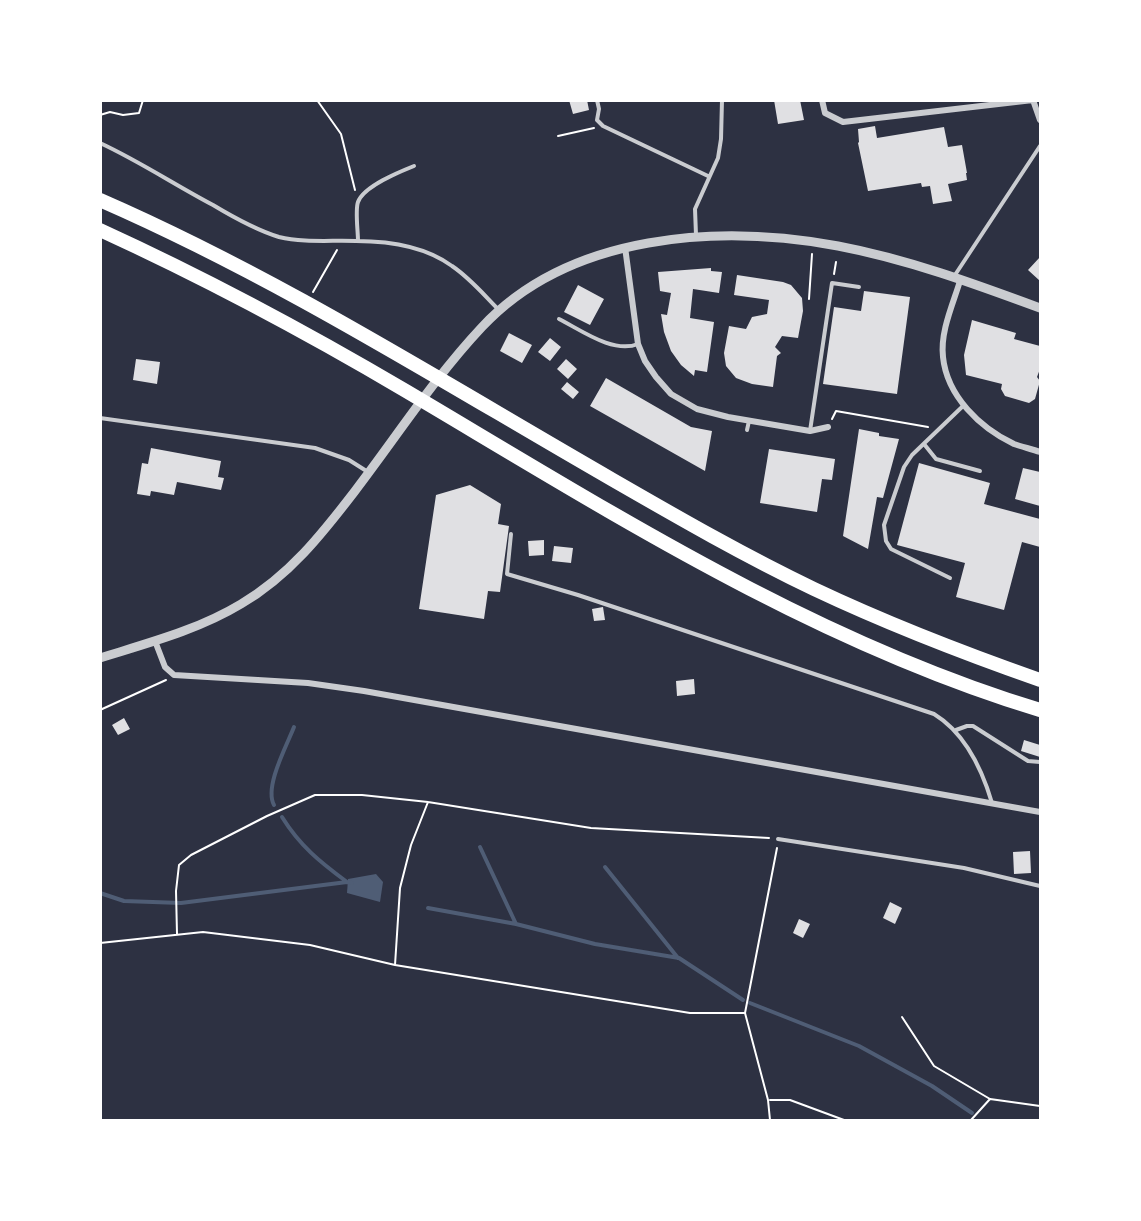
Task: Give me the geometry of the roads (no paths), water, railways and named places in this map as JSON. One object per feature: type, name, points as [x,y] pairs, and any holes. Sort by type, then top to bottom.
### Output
[{"type":"highway","points":[[100,200],[220,256],[308,303],[726,544],[812,588],[899,628],[1041,680]]},
{"type":"highway","points":[[100,230],[173,264],[286,322],[617,515],[780,603],[865,644],[927,670],[1041,710]]},
{"type":"street","points":[[822,100],[825,113],[843,122],[1033,100],[1041,120]]},
{"type":"street","points":[[973,100],[979,108]]},
{"type":"street","points":[[100,658],[195,627],[232,608],[275,580],[319,538],[464,347],[500,310],[526,290],[580,262],[625,247],[649,242],[696,238],[772,238],[814,242],[897,260],[1041,308]]},
{"type":"street","points":[[625,247],[638,344],[650,369],[671,394],[697,409],[748,421],[810,431],[828,427]]},
{"type":"street","points":[[957,279],[946,328],[943,357],[952,386],[963,405],[989,429],[1015,444],[1041,452]]},
{"type":"street","points":[[154,641],[165,667],[174,675],[308,683],[1041,812]]},
{"type":"lane","points":[[597,100],[599,109],[597,120],[603,126],[708,176]]},
{"type":"lane","points":[[696,238],[695,209],[718,158],[722,100]]},
{"type":"lane","points":[[100,143],[242,221],[279,237],[358,241],[419,249],[436,256],[475,284],[500,310]]},
{"type":"lane","points":[[957,279],[1041,146]]},
{"type":"lane","points":[[358,241],[358,202],[368,189],[414,166]]},
{"type":"lane","points":[[810,431],[832,283],[859,287]]},
{"type":"lane","points":[[559,319],[611,345],[630,347],[638,344]]},
{"type":"lane","points":[[950,578],[898,554],[891,549],[884,533],[886,519],[904,467],[912,455],[963,405]]},
{"type":"lane","points":[[100,418],[315,448],[349,460],[369,472]]},
{"type":"lane","points":[[747,430],[748,421]]},
{"type":"lane","points":[[924,444],[936,459],[980,471]]},
{"type":"lane","points":[[511,534],[507,574],[922,708],[956,730],[978,765],[993,804]]},
{"type":"lane","points":[[956,730],[973,726],[1028,761],[1041,762]]},
{"type":"lane","points":[[778,839],[964,868],[1041,886]]},
{"type":"water","points":[[376,874],[383,882],[380,902],[347,893],[348,879]]},
{"type":"waterway","points":[[274,805],[272,797],[274,777],[294,727]]},
{"type":"waterway","points":[[282,817],[311,853],[347,882]]},
{"type":"waterway","points":[[480,847],[516,924]]},
{"type":"waterway","points":[[605,867],[678,958]]},
{"type":"waterway","points":[[100,893],[124,901],[181,903],[352,883]]},
{"type":"waterway","points":[[428,908],[516,924],[595,944],[679,958],[743,1000]]},
{"type":"waterway","points":[[750,1003],[859,1046],[932,1086],[972,1113]]}]
